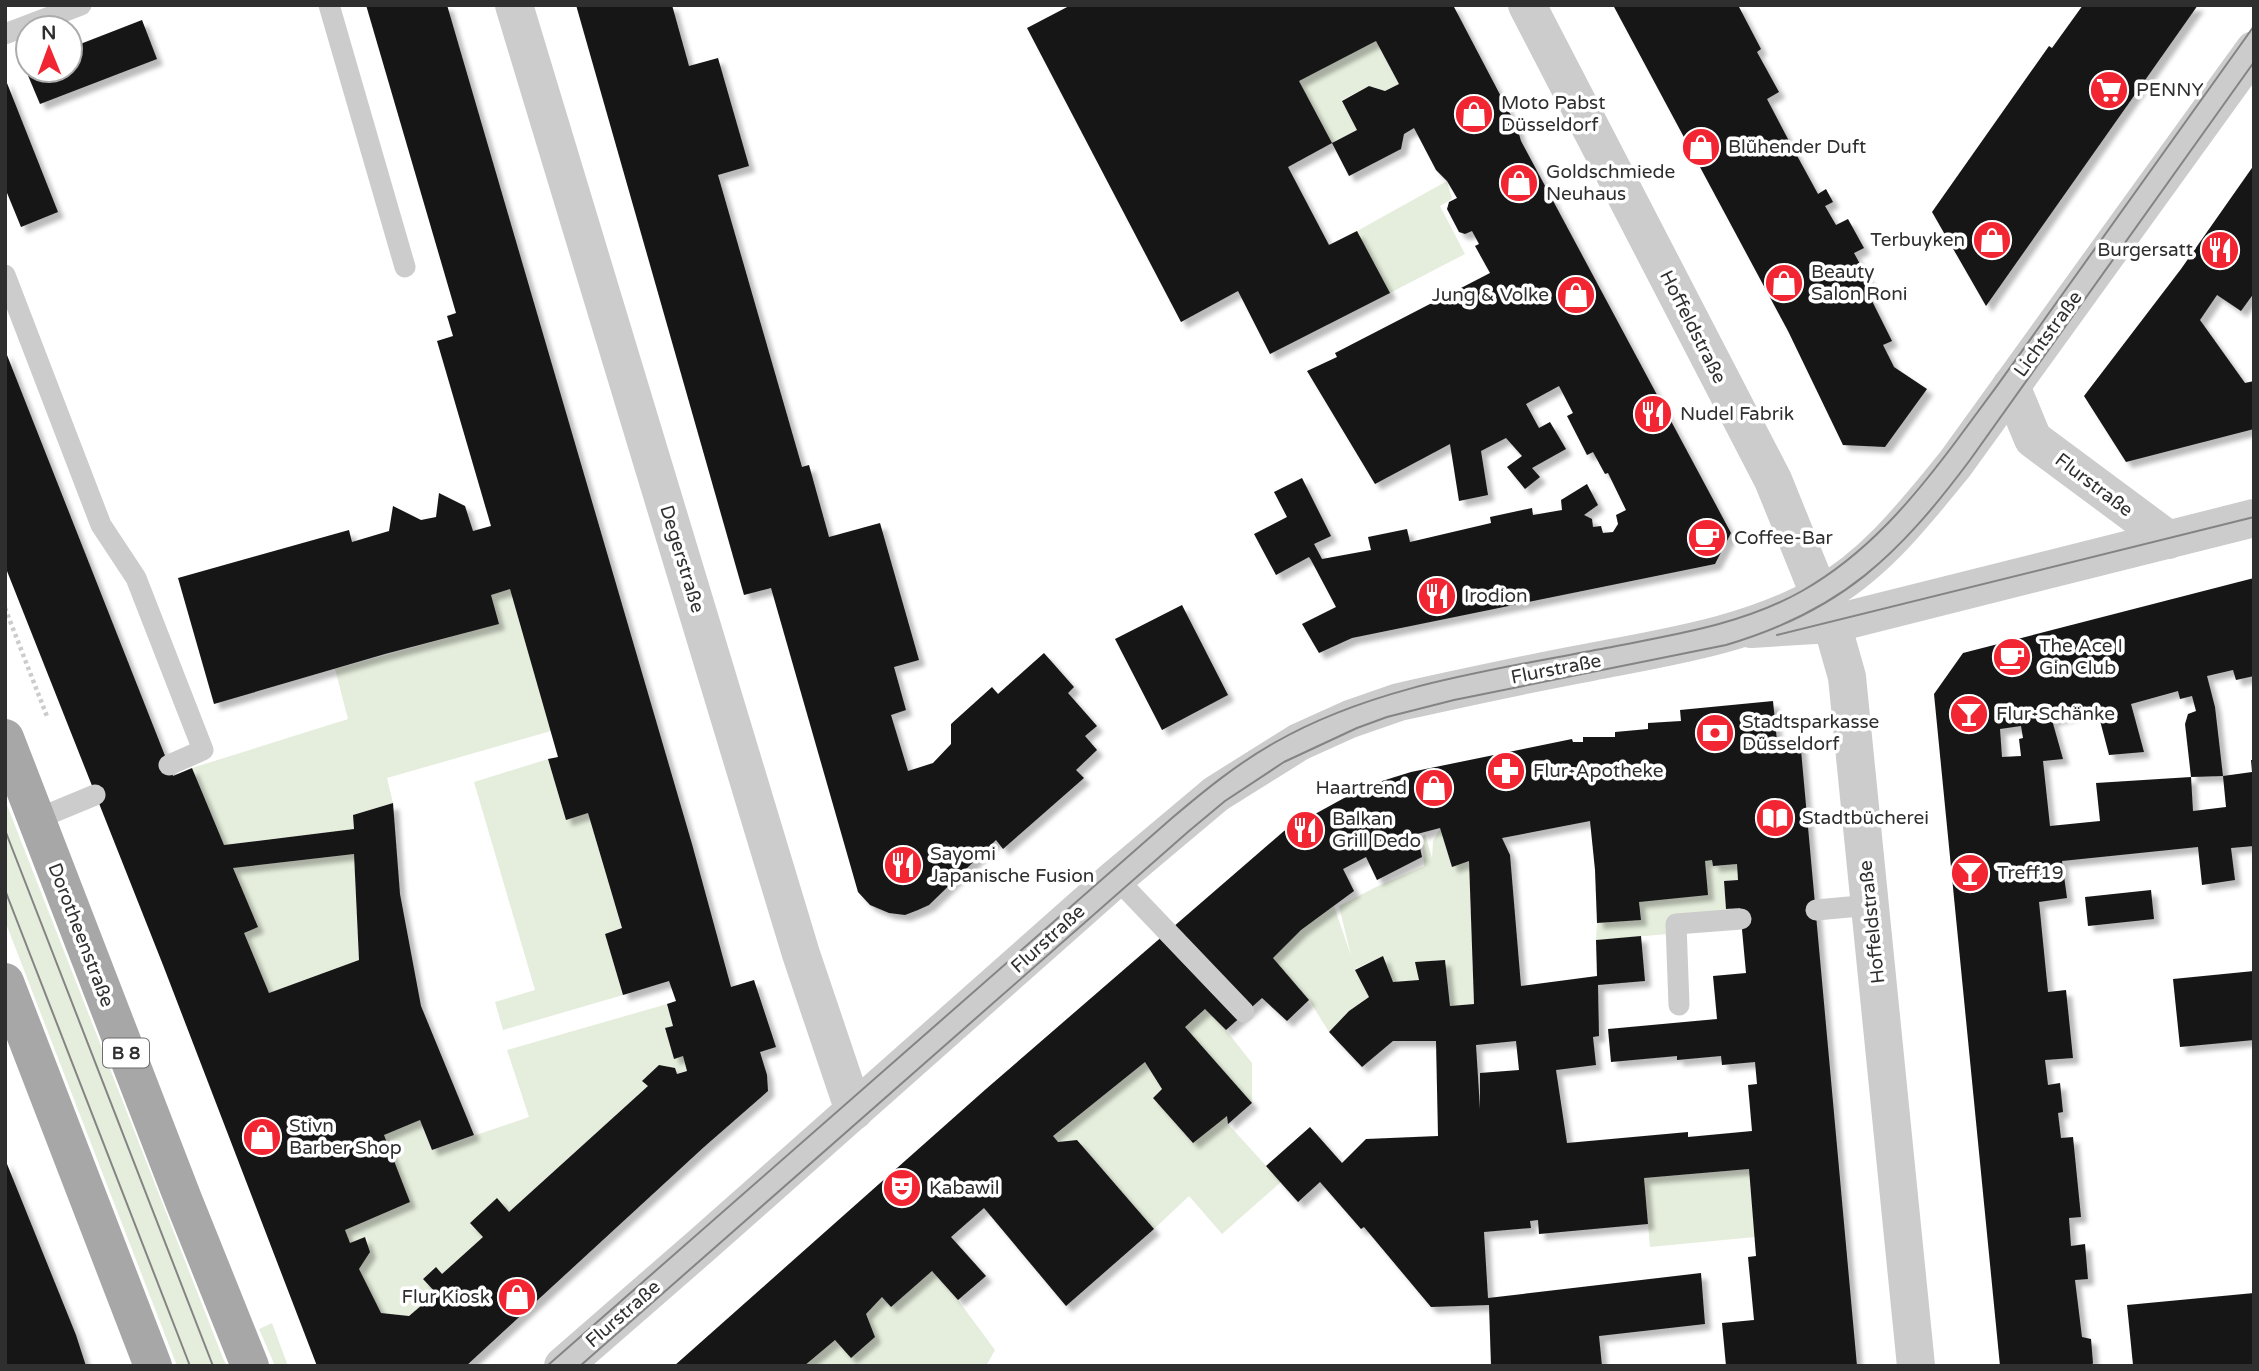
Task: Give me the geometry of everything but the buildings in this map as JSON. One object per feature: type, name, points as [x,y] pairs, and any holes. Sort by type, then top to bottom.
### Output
[{"type":"main road","name":"Dorotheenstraße","points":[[5,738],[250,1366]]},
{"type":"main road","points":[[5,982],[153,1366]]},
{"type":"street","name":"Degerstraße","points":[[514,5],[801,954],[854,1111]]},
{"type":"street","name":"Hoffeldstraße","points":[[1527,5],[1773,480],[1826,610],[1847,677],[1916,1366]]},
{"type":"street","name":"Lichtstraße","points":[[1826,610],[1921,506],[2254,50]]},
{"type":"street","name":"Flurstraße","points":[[2011,386],[2033,439],[2169,540]]},
{"type":"street","name":"Flurstraße","points":[[563,1366],[1116,878],[1216,794],[1299,742],[1350,719],[1398,702],[1677,644],[1735,630],[1784,613],[1826,610],[2169,540],[2254,518]]},
{"type":"lane","points":[[329,5],[405,267]]},
{"type":"lane","points":[[5,34],[71,7]]},
{"type":"lane","points":[[5,275],[101,525],[136,578],[203,750],[169,765]]},
{"type":"lane","points":[[37,819],[95,795]]},
{"type":"lane","points":[[1116,878],[1244,1012]]},
{"type":"lane","points":[[1816,910],[1871,905]]},
{"type":"lane","points":[[1679,1005],[1676,924],[1741,919]]},
{"type":"green space","points":[[1376,41],[1399,84],[1385,91],[1369,86],[1342,100],[1357,130],[1332,143],[1299,81]]},
{"type":"green space","points":[[1447,181],[1452,199],[1440,206],[1465,254],[1390,293],[1357,231]]},
{"type":"green space","points":[[510,589],[551,731],[387,778],[393,803],[353,815],[354,829],[224,845],[192,768],[348,719],[335,669],[498,624],[491,595]]},
{"type":"green space","points":[[548,759],[566,820],[588,813],[622,928],[605,934],[623,995],[503,1030],[495,1002],[535,990],[474,782]]},
{"type":"green space","points":[[5,800],[227,1366],[177,1366],[5,921]]},
{"type":"green space","points":[[1440,828],[1452,866],[1469,861],[1474,1004],[1450,1006],[1445,960],[1416,962],[1419,980],[1393,982],[1383,956],[1355,969],[1369,997],[1349,1011],[1329,1032],[1309,1000],[1273,958],[1301,930],[1334,906],[1351,956],[1339,906],[1424,866],[1422,837],[1425,834],[1432,858],[1433,841]]},
{"type":"green space","points":[[354,854],[359,960],[269,993],[244,933],[233,868]]},
{"type":"green space","points":[[1712,860],[1713,866],[1737,864],[1738,880],[1724,882],[1726,909],[1740,908],[1742,928],[1596,940],[1597,923],[1641,920],[1639,902],[1705,861]]},
{"type":"green space","points":[[667,1004],[673,1026],[665,1029],[674,1058],[683,1056],[687,1071],[643,1081],[648,1086],[509,1212],[496,1199],[471,1224],[483,1237],[442,1274],[435,1267],[423,1279],[436,1293],[409,1316],[381,1313],[359,1269],[370,1252],[366,1237],[350,1243],[345,1230],[410,1202],[384,1134],[420,1120],[432,1150],[529,1117],[507,1050]]},
{"type":"green space","points":[[1205,1009],[1252,1063],[1252,1103],[1185,1027]]},
{"type":"green space","points":[[1145,1062],[1162,1089],[1153,1098],[1192,1142],[1227,1116],[1228,1124],[1281,1182],[1222,1234],[1189,1196],[1154,1229],[1077,1140],[1058,1142],[1053,1136]]},
{"type":"green space","points":[[1749,1169],[1755,1237],[1650,1247],[1644,1178]]},
{"type":"green space","points":[[932,1271],[958,1300],[995,1350],[986,1366],[804,1366],[835,1340],[851,1358],[875,1337],[866,1314],[882,1297],[891,1307]]},
{"type":"green space","points":[[272,1323],[288,1366],[275,1366],[259,1329]]},
{"type":"tram line","points":[[547,1366],[1172,818],[1260,751],[1313,723],[1394,693],[1478,672],[1731,621],[1779,603],[1802,591],[1847,560],[1868,543],[1906,504],[1940,462],[2254,26]]},
{"type":"tram line","points":[[580,1366],[1189,831],[1225,801],[1284,762],[1387,717],[1454,700],[1726,645],[1803,615],[1835,597],[1865,575],[1918,524],[1970,460],[2254,62]]},
{"type":"tram line","points":[[1777,635],[2254,517]]},
{"type":"tram line","points":[[5,830],[213,1366]]},
{"type":"tram line","points":[[5,890],[190,1366]]},
{"type":"place","name":"PENNY","points":[[2109,90]]},
{"type":"place","name":"Moto Pabst Düsseldorf","points":[[1474,114]]},
{"type":"place","name":"Blühender Duft","points":[[1701,147]]},
{"type":"place","name":"Goldschmiede Neuhaus","points":[[1519,183]]},
{"type":"place","name":"Terbuyken","points":[[1992,240]]},
{"type":"place","name":"Burgersatt","points":[[2220,250]]},
{"type":"place","name":"Beauty Salon Roni","points":[[1784,283]]},
{"type":"place","name":"Jung & Volke","points":[[1576,295]]},
{"type":"place","name":"Nudel Fabrik","points":[[1653,414]]},
{"type":"place","name":"Coffee-Bar","points":[[1707,538]]},
{"type":"place","name":"Irodion","points":[[1437,596]]},
{"type":"place","name":"The Ace I Gin Club","points":[[2012,657]]},
{"type":"place","name":"Flur-Schänke","points":[[1969,714]]},
{"type":"place","name":"Stadtsparkasse Düsseldorf","points":[[1715,733]]},
{"type":"place","name":"Flur-Apotheke","points":[[1506,771]]},
{"type":"place","name":"Haartrend","points":[[1434,788]]},
{"type":"place","name":"Stadtbücherei","points":[[1775,818]]},
{"type":"place","name":"Balkan Grill Dedo","points":[[1305,830]]},
{"type":"place","name":"Sayomi Japanische Fusion","points":[[903,865]]},
{"type":"place","name":"Treff19","points":[[1970,873]]},
{"type":"place","name":"Stivn Barber Shop","points":[[262,1137]]},
{"type":"place","name":"Kabawil","points":[[902,1188]]},
{"type":"place","name":"Flur Kiosk","points":[[517,1297]]}]
